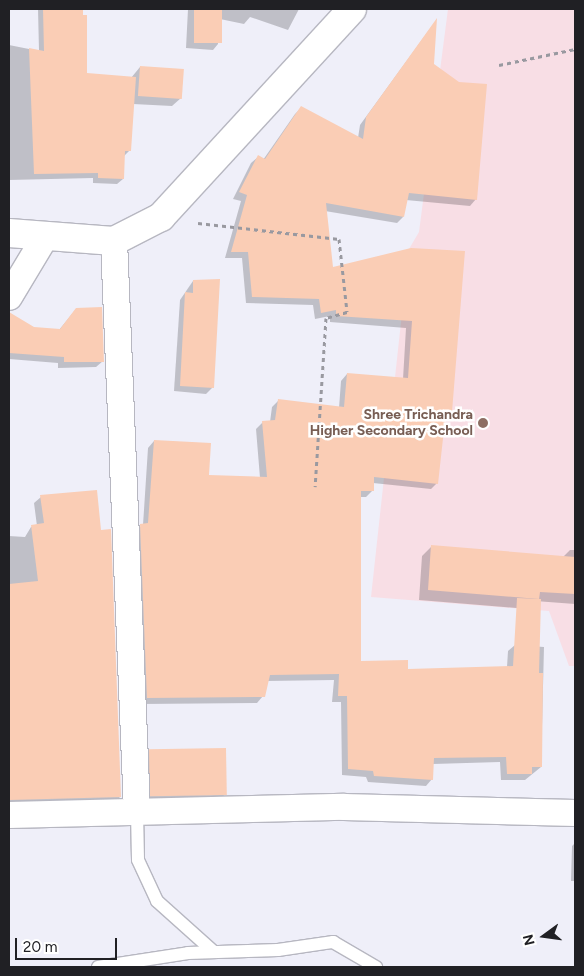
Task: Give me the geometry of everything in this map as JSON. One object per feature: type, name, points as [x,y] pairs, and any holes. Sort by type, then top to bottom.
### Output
[{"type":"main road","points":[[9,233],[114,241],[161,217],[352,9]]},
{"type":"street","points":[[9,297],[45,237]]},
{"type":"street","points":[[114,241],[137,812]]},
{"type":"street","points":[[9,816],[344,807],[575,813]]},
{"type":"lane","points":[[137,812],[138,860],[157,901],[214,952]]},
{"type":"lane","points":[[98,967],[188,952],[278,950],[333,942],[376,967]]},
{"type":"path","points":[[499,65],[575,49]]},
{"type":"path","points":[[161,217],[240,230],[339,239],[347,312],[326,318],[315,487]]},
{"type":"shaded area","name":"Shree Trichandra Higher Secondary School","points":[[448,9],[575,9],[575,666],[569,666],[549,611],[371,597],[409,249],[419,232]]},
{"type":"building","points":[[43,9],[83,9],[83,15],[87,15],[87,73],[136,77],[131,151],[125,151],[124,179],[98,178],[98,173],[34,174],[29,48],[44,51]]},
{"type":"building","points":[[194,9],[222,9],[222,43],[194,43]]},
{"type":"building","points":[[437,18],[434,64],[459,82],[487,84],[477,200],[409,193],[404,217],[326,203],[333,267],[411,248],[465,251],[452,412],[446,411],[438,484],[374,477],[374,491],[361,491],[361,661],[408,660],[408,669],[513,666],[517,598],[541,599],[539,673],[543,673],[542,767],[532,767],[532,774],[507,774],[506,757],[434,758],[433,780],[374,776],[373,771],[348,769],[347,696],[338,696],[339,674],[270,675],[265,697],[147,698],[140,524],[148,523],[154,440],[211,443],[209,475],[267,477],[262,421],[275,420],[278,399],[344,407],[347,373],[408,378],[412,321],[336,316],[336,310],[321,313],[319,299],[252,297],[248,252],[231,252],[247,195],[239,192],[258,155],[265,159],[301,106],[363,139],[366,117]]},
{"type":"building","points":[[140,66],[184,69],[182,99],[138,96]]},
{"type":"building","points":[[220,279],[214,388],[180,386],[185,292],[193,293],[193,280]]},
{"type":"building","points":[[102,307],[104,362],[64,362],[64,357],[9,353],[9,312],[34,327],[60,329],[76,308]]},
{"type":"building","points":[[97,490],[101,530],[111,529],[121,797],[9,800],[9,584],[38,581],[31,525],[44,523],[40,495]]},
{"type":"building","points":[[431,545],[575,557],[575,594],[540,592],[539,599],[428,590]]},
{"type":"building","points":[[226,748],[227,795],[150,796],[149,749]]},
{"type":"place","name":"Shree Trichandra Higher Secondary School","points":[[483,423]]}]
